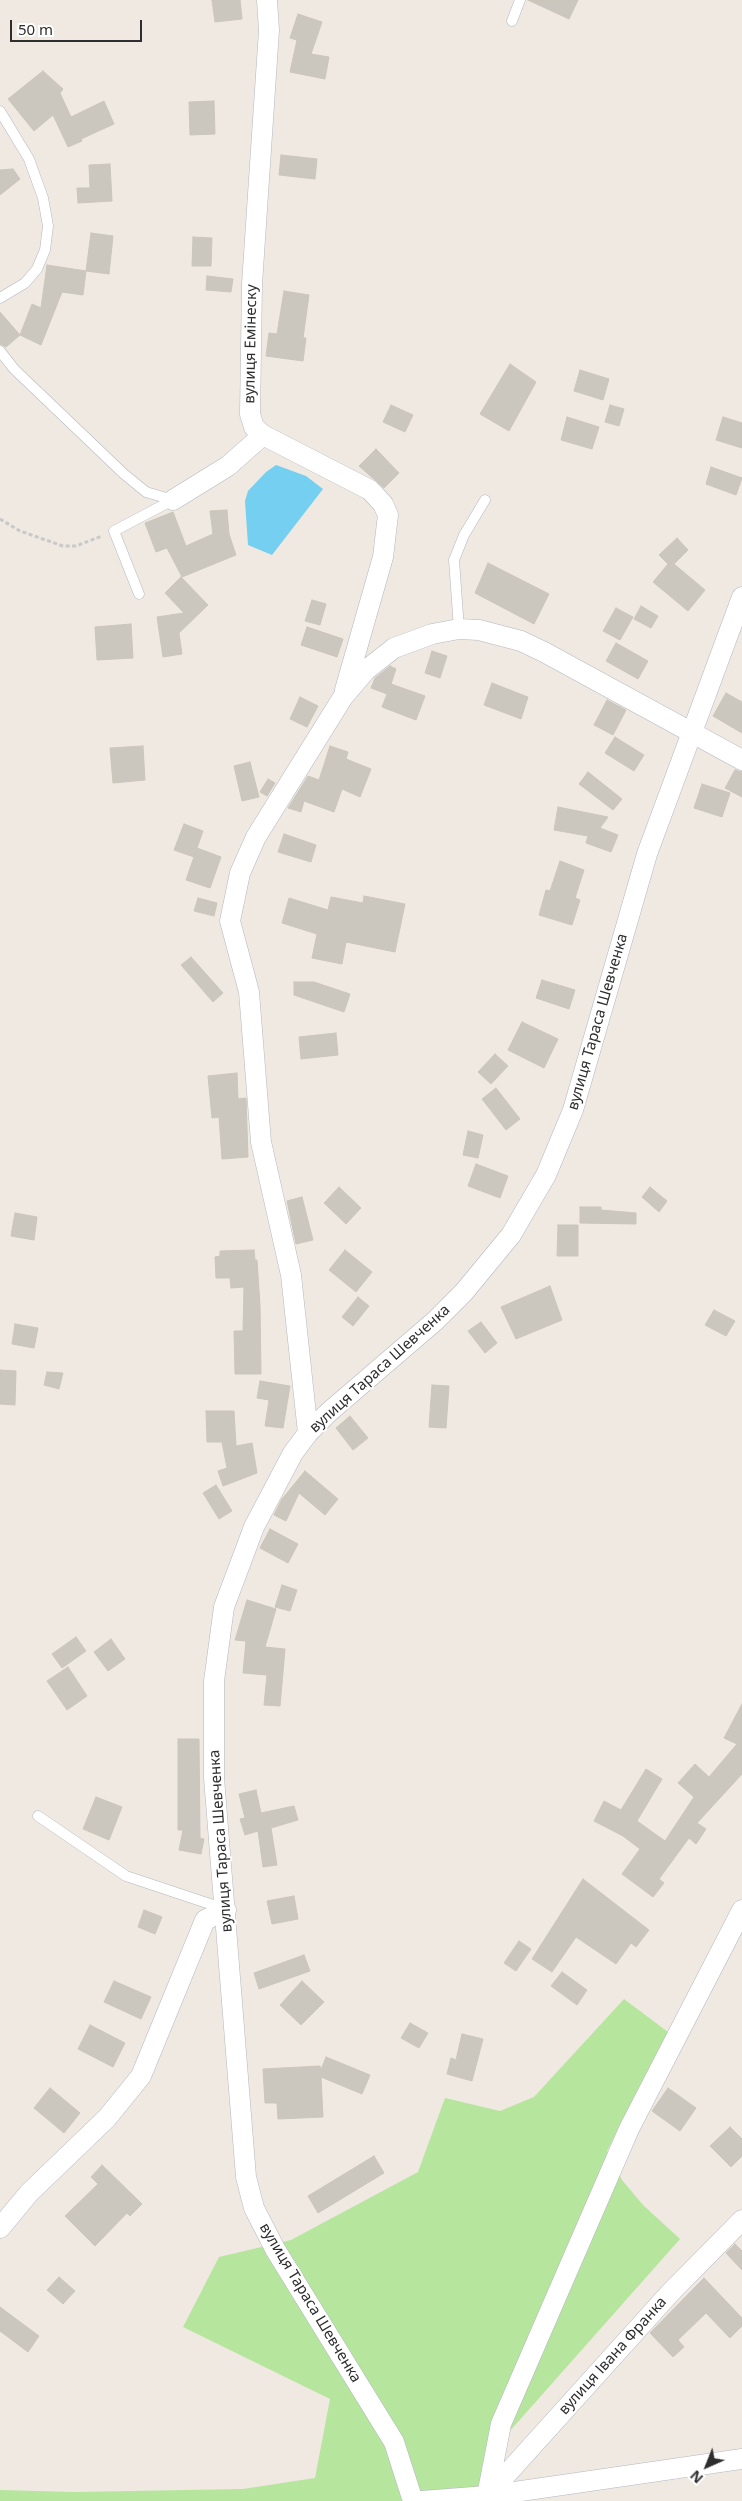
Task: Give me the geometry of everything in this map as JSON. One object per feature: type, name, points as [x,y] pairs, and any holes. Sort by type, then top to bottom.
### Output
[{"type":"street","name":"вулиця Емінеску","points":[[263,435],[251,420],[249,405],[255,220],[269,30],[267,0]]},
{"type":"street","points":[[173,500],[228,466],[263,435],[370,490],[383,504],[388,515],[383,557],[343,697]]},
{"type":"street","name":"вулиця Тараса Шевченка","points":[[413,2501],[394,2442],[287,2270],[254,2208],[246,2177],[242,2146],[226,1910],[214,1778],[214,1681],[224,1607],[238,1566],[262,1510],[293,1453],[308,1433],[329,1412],[435,1321],[464,1292],[511,1235],[537,1192],[573,1110],[634,893],[660,815],[693,733],[742,597]]},
{"type":"street","points":[[308,1433],[290,1274],[260,1134],[249,992],[230,921],[240,873],[256,837],[343,697],[366,670],[394,648],[432,634],[459,629],[479,630],[521,641],[742,760]]},
{"type":"street","points":[[0,2228],[29,2194],[107,2118],[141,2076],[205,1920],[226,1910]]},
{"type":"street","points":[[486,2498],[502,2424],[629,2129],[742,1910]]},
{"type":"street","name":"вулиця Івана Франка","points":[[486,2498],[670,2292],[742,2220]]},
{"type":"street","points":[[422,2501],[486,2498],[742,2459]]},
{"type":"lane","points":[[512,21],[520,0]]},
{"type":"lane","points":[[0,111],[29,159],[43,198],[48,226],[45,250],[32,276],[17,290],[0,298]]},
{"type":"lane","points":[[0,351],[14,370],[124,474],[146,492],[173,500]]},
{"type":"lane","points":[[138,594],[114,531],[173,500]]},
{"type":"lane","points":[[459,629],[454,560],[464,535],[485,500]]},
{"type":"lane","points":[[38,1816],[126,1876],[226,1910]]},
{"type":"path","points":[[0,519],[20,531],[63,546],[76,546],[114,531]]},
{"type":"green space","points":[[624,1999],[668,2032],[607,2151],[622,2180],[643,2205],[680,2239],[509,2432],[483,2501],[0,2501],[0,2490],[75,2492],[243,2489],[315,2478],[330,2399],[183,2327],[219,2257],[291,2240],[418,2172],[445,2098],[500,2111],[534,2097]]},
{"type":"water","points":[[276,465],[306,476],[323,489],[272,555],[248,545],[245,501],[248,491],[266,472]]},
{"type":"building","points":[[212,0],[240,0],[242,19],[215,22]]},
{"type":"building","points":[[528,0],[578,0],[569,19]]},
{"type":"building","points":[[298,14],[322,22],[311,54],[329,57],[325,79],[290,72],[297,40],[290,38]]},
{"type":"building","points":[[43,71],[63,89],[60,93],[71,117],[104,101],[114,124],[68,147],[53,115],[34,131],[8,99]]},
{"type":"building","points":[[214,101],[215,134],[190,135],[189,102]]},
{"type":"building","points":[[281,155],[317,159],[315,179],[279,175]]},
{"type":"building","points":[[110,164],[112,201],[78,203],[77,188],[90,188],[89,165]]},
{"type":"building","points":[[13,169],[20,179],[0,195],[0,170]]},
{"type":"building","points":[[91,233],[113,236],[109,274],[86,271]]},
{"type":"building","points":[[193,237],[212,238],[211,266],[192,266]]},
{"type":"building","points":[[47,265],[86,271],[83,295],[62,292],[41,345],[20,335],[32,304],[41,308]]},
{"type":"building","points":[[207,276],[233,279],[231,292],[206,290]]},
{"type":"building","points":[[284,291],[309,295],[303,338],[306,338],[303,361],[266,356],[269,333],[277,334]]},
{"type":"building","points":[[0,312],[20,335],[6,347],[0,344]]},
{"type":"building","points":[[510,364],[536,382],[509,431],[480,414]]},
{"type":"building","points":[[580,370],[609,379],[603,400],[574,391]]},
{"type":"building","points":[[391,405],[413,415],[405,432],[383,422]]},
{"type":"building","points":[[610,405],[624,409],[619,426],[605,422]]},
{"type":"building","points":[[567,417],[599,427],[592,449],[561,440]]},
{"type":"building","points":[[723,417],[742,423],[742,448],[716,440]]},
{"type":"building","points":[[376,449],[399,473],[384,488],[359,466]]},
{"type":"building","points":[[711,467],[742,478],[736,495],[706,484]]},
{"type":"building","points":[[227,510],[229,534],[236,555],[182,577],[167,548],[156,552],[145,523],[173,512],[186,546],[213,534],[210,511]]},
{"type":"building","points":[[677,538],[688,550],[674,564],[705,590],[688,611],[653,582],[668,564],[659,555]]},
{"type":"building","points":[[488,563],[549,594],[534,624],[475,593]]},
{"type":"building","points":[[181,577],[208,605],[179,633],[182,654],[163,657],[157,617],[184,613],[165,593]]},
{"type":"building","points":[[312,600],[326,604],[320,625],[305,621]]},
{"type":"building","points":[[641,606],[658,616],[651,628],[634,619]]},
{"type":"building","points":[[616,608],[633,617],[620,640],[603,631]]},
{"type":"building","points":[[131,624],[133,658],[97,660],[95,627]]},
{"type":"building","points":[[307,627],[343,639],[337,657],[301,645]]},
{"type":"building","points":[[616,643],[648,661],[638,679],[606,661]]},
{"type":"building","points":[[432,651],[447,656],[440,678],[425,673]]},
{"type":"building","points":[[390,666],[396,669],[391,684],[425,696],[416,720],[382,707],[387,694],[371,688],[375,678]]},
{"type":"building","points":[[492,683],[528,697],[521,719],[484,705]]},
{"type":"building","points":[[726,693],[742,702],[742,733],[713,716]]},
{"type":"building","points":[[300,697],[318,706],[307,727],[290,719]]},
{"type":"building","points":[[607,700],[626,710],[613,735],[594,725]]},
{"type":"building","points":[[615,737],[644,755],[634,771],[605,753]]},
{"type":"building","points":[[143,746],[145,780],[113,783],[110,748]]},
{"type":"building","points":[[330,746],[348,752],[346,759],[371,769],[360,797],[342,789],[334,812],[304,801],[301,812],[288,808],[308,776],[319,780]]},
{"type":"building","points":[[250,762],[259,797],[242,801],[234,766]]},
{"type":"building","points":[[735,770],[742,772],[742,797],[725,788]]},
{"type":"building","points":[[588,772],[622,799],[613,810],[579,784]]},
{"type":"building","points":[[268,779],[275,783],[267,796],[260,792]]},
{"type":"building","points":[[702,784],[730,793],[722,817],[694,808]]},
{"type":"building","points":[[558,807],[608,817],[600,828],[618,835],[611,852],[586,843],[588,836],[554,830]]},
{"type":"building","points":[[184,824],[203,831],[197,848],[221,857],[210,888],[186,880],[194,857],[174,850]]},
{"type":"building","points":[[284,834],[316,845],[311,862],[278,852]]},
{"type":"building","points":[[560,861],[584,870],[575,898],[580,900],[572,925],[539,915],[546,890],[550,891]]},
{"type":"building","points":[[364,896],[405,904],[395,952],[346,942],[342,964],[312,958],[317,934],[282,923],[289,898],[328,910],[331,897],[363,903]]},
{"type":"building","points":[[198,898],[217,903],[214,916],[194,911]]},
{"type":"building","points":[[191,957],[223,993],[213,1002],[181,965]]},
{"type":"building","points":[[542,980],[575,990],[569,1009],[536,998]]},
{"type":"building","points":[[294,982],[314,982],[350,994],[344,1012],[294,995]]},
{"type":"building","points":[[522,1022],[558,1039],[544,1068],[508,1050]]},
{"type":"building","points":[[336,1033],[338,1055],[301,1059],[299,1037]]},
{"type":"building","points":[[495,1054],[508,1066],[491,1084],[478,1072]]},
{"type":"building","points":[[237,1073],[238,1099],[246,1098],[248,1157],[222,1159],[219,1117],[212,1118],[208,1076]]},
{"type":"building","points":[[496,1088],[520,1119],[506,1130],[482,1099]]},
{"type":"building","points":[[468,1131],[483,1135],[478,1158],[463,1155]]},
{"type":"building","points":[[476,1164],[508,1176],[500,1198],[468,1186]]},
{"type":"building","points":[[339,1187],[361,1208],[346,1224],[324,1203]]},
{"type":"building","points":[[650,1187],[667,1201],[659,1212],[642,1197]]},
{"type":"building","points":[[302,1197],[313,1240],[296,1244],[287,1201]]},
{"type":"building","points":[[580,1207],[601,1207],[601,1210],[636,1213],[636,1224],[580,1223]]},
{"type":"building","points":[[15,1213],[37,1217],[34,1240],[11,1236]]},
{"type":"building","points":[[558,1225],[578,1225],[578,1256],[557,1256]]},
{"type":"building","points":[[254,1250],[255,1260],[257,1260],[260,1305],[261,1374],[235,1374],[234,1331],[243,1331],[244,1287],[231,1288],[230,1278],[216,1278],[215,1257],[220,1256],[220,1251]]},
{"type":"building","points":[[345,1250],[372,1272],[356,1292],[329,1270]]},
{"type":"building","points":[[550,1286],[562,1320],[516,1339],[501,1307]]},
{"type":"building","points":[[358,1297],[369,1306],[353,1326],[342,1317]]},
{"type":"building","points":[[714,1310],[735,1321],[726,1336],[705,1325]]},
{"type":"building","points":[[481,1322],[497,1343],[485,1353],[468,1331]]},
{"type":"building","points":[[15,1324],[38,1328],[34,1348],[12,1344]]},
{"type":"building","points":[[0,1370],[16,1371],[15,1405],[0,1404]]},
{"type":"building","points":[[47,1372],[63,1373],[59,1389],[44,1385]]},
{"type":"building","points":[[260,1381],[290,1386],[283,1428],[265,1426],[269,1400],[257,1398]]},
{"type":"building","points":[[432,1385],[449,1386],[446,1428],[429,1427]]},
{"type":"building","points":[[206,1411],[234,1411],[236,1446],[252,1443],[257,1473],[223,1486],[218,1471],[227,1468],[222,1442],[207,1442]]},
{"type":"building","points":[[350,1416],[368,1438],[353,1450],[336,1428]]},
{"type":"building","points":[[305,1471],[338,1499],[325,1515],[299,1493],[286,1521],[274,1515],[282,1499]]},
{"type":"building","points":[[216,1485],[232,1511],[219,1519],[203,1493]]},
{"type":"building","points":[[270,1529],[298,1544],[288,1563],[260,1548]]},
{"type":"building","points":[[282,1585],[297,1590],[290,1611],[275,1607]]},
{"type":"building","points":[[247,1600],[276,1609],[265,1647],[285,1649],[280,1706],[264,1705],[267,1675],[243,1673],[246,1641],[235,1640]]},
{"type":"building","points":[[76,1637],[86,1651],[62,1668],[52,1654]]},
{"type":"building","points":[[111,1639],[125,1659],[108,1671],[94,1652]]},
{"type":"building","points":[[68,1667],[87,1696],[67,1710],[47,1681]]},
{"type":"building","points":[[742,1704],[742,1774],[697,1823],[706,1829],[696,1844],[689,1838],[659,1879],[664,1883],[653,1897],[622,1874],[640,1849],[623,1836],[594,1821],[604,1801],[621,1810],[646,1769],[662,1779],[637,1821],[665,1841],[694,1797],[678,1783],[695,1764],[709,1777],[737,1744],[724,1738]]},
{"type":"building","points":[[178,1739],[199,1739],[200,1838],[204,1839],[201,1854],[179,1850],[183,1830],[178,1830]]},
{"type":"building","points":[[256,1790],[261,1813],[294,1806],[298,1820],[271,1828],[277,1865],[263,1867],[258,1831],[245,1835],[240,1819],[245,1818],[239,1794]]},
{"type":"building","points":[[96,1797],[122,1807],[109,1840],[83,1829]]},
{"type":"building","points":[[583,1879],[649,1930],[636,1947],[631,1943],[616,1964],[576,1937],[552,1972],[532,1959]]},
{"type":"building","points":[[294,1896],[298,1919],[272,1924],[267,1901]]},
{"type":"building","points":[[144,1910],[162,1917],[155,1934],[138,1927]]},
{"type":"building","points":[[519,1941],[531,1949],[516,1971],[504,1963]]},
{"type":"building","points":[[304,1955],[310,1971],[259,1989],[254,1973]]},
{"type":"building","points":[[562,1972],[587,1990],[577,2005],[551,1986]]},
{"type":"building","points":[[114,1981],[151,1997],[141,2019],[104,2002]]},
{"type":"building","points":[[302,1981],[324,2002],[301,2025],[280,2005]]},
{"type":"building","points":[[410,2023],[428,2033],[419,2048],[401,2038]]},
{"type":"building","points":[[90,2025],[125,2043],[113,2067],[78,2049]]},
{"type":"building","points":[[462,2034],[483,2039],[472,2081],[447,2074],[451,2058],[456,2060]]},
{"type":"building","points":[[326,2057],[370,2075],[362,2094],[321,2077],[323,2117],[278,2119],[277,2103],[265,2103],[263,2069],[320,2066],[321,2070]]},
{"type":"building","points":[[50,2088],[80,2113],[64,2133],[34,2108]]},
{"type":"building","points":[[668,2088],[696,2108],[680,2131],[652,2111]]},
{"type":"building","points":[[730,2127],[742,2139],[742,2156],[731,2167],[710,2146]]},
{"type":"building","points":[[374,2156],[384,2173],[318,2213],[308,2196]]},
{"type":"building","points":[[102,2165],[142,2204],[130,2216],[127,2213],[95,2246],[65,2216],[98,2184],[91,2177]]},
{"type":"building","points":[[735,2244],[742,2251],[742,2270],[726,2253]]},
{"type":"building","points":[[59,2277],[75,2291],[63,2304],[47,2290]]},
{"type":"building","points":[[704,2278],[742,2318],[742,2326],[730,2338],[706,2313],[678,2340],[684,2347],[673,2357],[650,2333]]},
{"type":"building","points":[[0,2307],[39,2336],[28,2352],[0,2331]]}]
